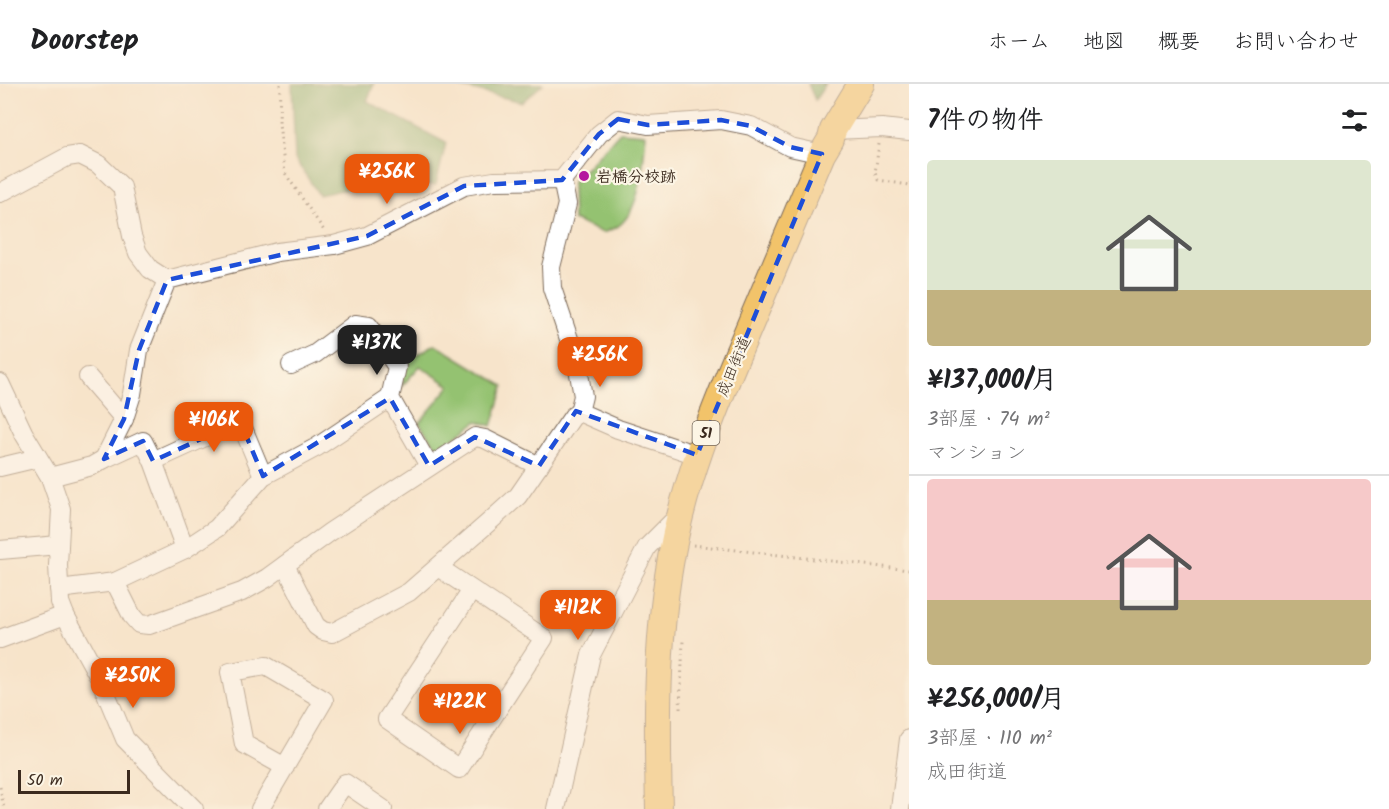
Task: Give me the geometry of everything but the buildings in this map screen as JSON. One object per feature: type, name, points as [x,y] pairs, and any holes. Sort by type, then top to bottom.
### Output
[{"type":"highway","name":"成田街道","points":[[659,809],[657,714],[661,625],[688,544],[681,513],[697,455],[822,154],[831,139],[833,130],[861,84]]},
{"type":"street","points":[[562,180],[599,134],[618,119],[648,125],[721,120],[751,126],[790,147],[822,154]]},
{"type":"street","points":[[833,130],[882,128],[909,131]]},
{"type":"street","points":[[0,193],[67,157],[80,154],[98,164],[122,187],[132,236],[138,253],[150,269],[166,280],[277,252],[333,245],[367,236],[464,186],[494,181],[562,180]]},
{"type":"street","points":[[562,180],[567,204],[551,267],[552,288],[577,363],[583,396],[579,412]]},
{"type":"street","points":[[104,459],[124,419],[132,394],[139,350],[166,280]]},
{"type":"street","points":[[291,365],[315,354],[354,324],[369,326],[397,368],[390,398],[429,466]]},
{"type":"street","points":[[88,377],[124,419]]},
{"type":"street","points":[[0,383],[24,434],[50,477],[61,509],[59,589],[60,602],[65,615],[100,679],[126,739],[185,807]]},
{"type":"street","points":[[59,589],[115,582],[185,549],[217,528],[263,476],[317,447],[390,398]]},
{"type":"street","points":[[285,565],[316,626],[332,633],[409,592],[518,496],[573,416],[579,412],[586,413],[618,429],[697,455]]},
{"type":"street","points":[[153,461],[240,421],[263,476]]},
{"type":"street","points":[[115,582],[132,616],[139,624],[149,625],[242,592],[267,578],[330,531],[475,437],[485,438],[539,466]]},
{"type":"street","points":[[50,477],[92,466],[143,441],[153,461],[185,549]]},
{"type":"street","points":[[0,467],[38,458]]},
{"type":"street","points":[[556,809],[591,655],[647,547],[681,513]]},
{"type":"street","points":[[0,550],[59,545]]},
{"type":"street","points":[[438,567],[544,638],[459,770],[387,719],[472,590]]},
{"type":"street","points":[[0,639],[65,615]]},
{"type":"street","points":[[260,809],[285,767],[324,700],[266,666],[230,672],[244,744],[285,767]]},
{"type":"street","points":[[900,809],[909,739]]},
{"type":"street","points":[[327,809],[345,783],[383,809]]},
{"type":"path","points":[[280,84],[279,123],[285,173],[333,245]]},
{"type":"path","points":[[882,128],[875,173],[878,180],[909,185]]},
{"type":"path","points":[[688,544],[909,570]]},
{"type":"path","points":[[679,718],[683,639]]},
{"type":"path","points":[[0,787],[4,809]]},
{"type":"highlighted area","points":[[618,119],[648,125],[721,120],[751,126],[790,147],[822,154],[697,455],[576,411],[539,466],[475,437],[429,466],[390,398],[263,476],[240,421],[153,461],[143,441],[104,459],[124,419],[139,350],[167,280],[367,236],[464,186],[562,180],[599,134]]},
{"type":"green space","points":[[292,84],[374,84],[367,101],[446,143],[436,185],[380,182],[319,195],[295,159]]},
{"type":"green space","points":[[447,84],[543,84],[522,102]]},
{"type":"green space","points":[[808,84],[826,84],[815,100]]},
{"type":"green space","points":[[620,132],[646,134],[640,184],[632,209],[625,219],[617,227],[603,233],[573,220],[572,183]]},
{"type":"green space","points":[[435,344],[504,386],[492,426],[478,421],[438,449],[419,423],[450,386],[420,366],[402,386],[405,363]]},
{"type":"place","name":"岩橋分校跡","points":[[584,176]]}]
